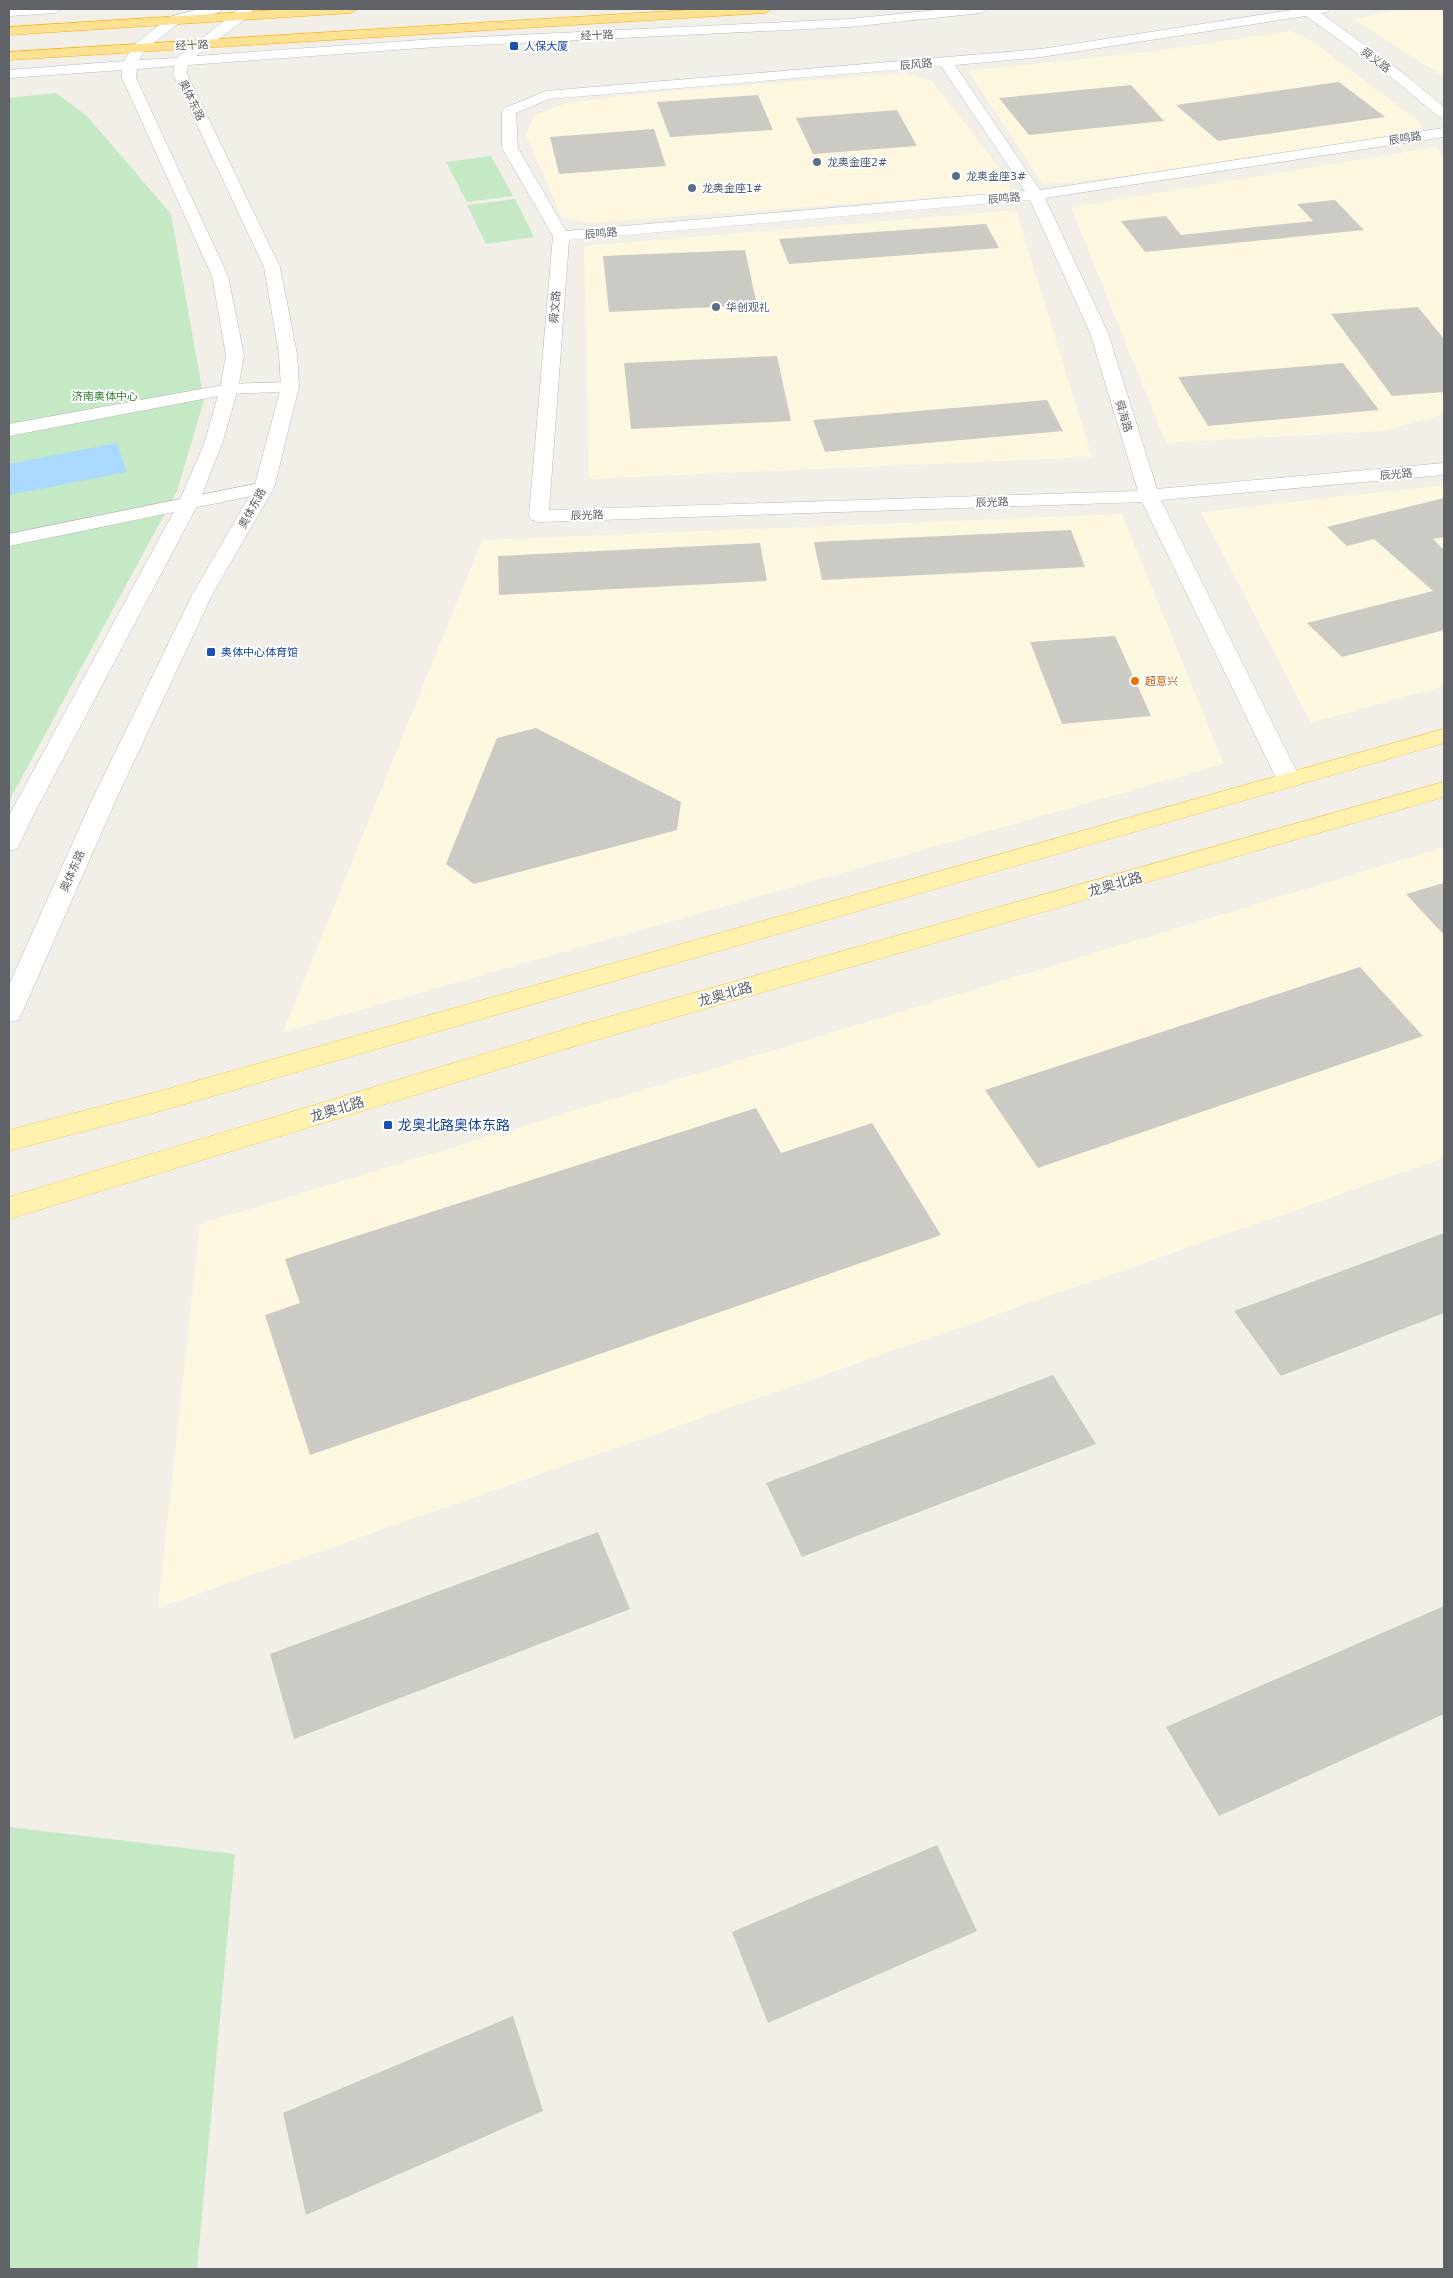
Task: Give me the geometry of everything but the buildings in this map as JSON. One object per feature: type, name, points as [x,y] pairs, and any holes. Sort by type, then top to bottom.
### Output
[{"type":"highway","name":"经十路","points":[[9,30],[174,20],[245,12],[351,9]]},
{"type":"highway","name":"经十路","points":[[9,56],[135,56],[203,44],[765,9]]},
{"type":"main road","points":[[9,1140],[156,1102],[1444,736]]},
{"type":"main road","name":"龙奥北路","points":[[9,1208],[580,1035],[1444,789]]},
{"type":"street","points":[[9,12],[55,9]]},
{"type":"street","points":[[9,843],[23,812],[188,504],[213,444],[229,389],[235,355],[220,276],[129,78],[135,56],[174,20],[215,9]]},
{"type":"street","name":"经十路","points":[[9,74],[135,56],[182,60],[464,42],[849,23],[981,9]]},
{"type":"street","name":"辰风路","points":[[561,236],[510,148],[509,111],[546,95],[1041,53],[1313,10]]},
{"type":"street","name":"舜义路","points":[[1313,10],[1444,114]]},
{"type":"street","name":"奥体东路","points":[[9,1013],[103,802],[202,595],[264,488],[290,387],[288,354],[272,267],[180,74],[182,60],[245,12]]},
{"type":"street","name":"舜海路","points":[[945,61],[1036,195],[1099,333],[1149,496],[1288,780]]},
{"type":"street","name":"辰鸣路","points":[[561,236],[1036,195],[1444,132]]},
{"type":"street","name":"舜文路","points":[[539,516],[561,236]]},
{"type":"street","points":[[9,430],[229,389],[290,387]]},
{"type":"street","name":"辰光路","points":[[539,516],[1149,496],[1444,469]]},
{"type":"street","points":[[9,540],[264,488]]},
{"type":"shaded area","points":[[1401,9],[1444,9],[1444,77],[1353,19]]},
{"type":"shaded area","points":[[1290,31],[1311,40],[1420,122],[1422,133],[1234,162],[1075,182],[1043,184],[968,71],[1148,52]]},
{"type":"shaded area","points":[[904,73],[932,81],[1010,182],[1010,192],[589,223],[561,216],[526,135],[534,115],[567,103],[639,94]]},
{"type":"shaded area","points":[[1437,147],[1444,159],[1444,414],[1382,431],[1166,443],[1071,207]]},
{"type":"shaded area","points":[[1016,210],[1092,457],[589,479],[584,246]]},
{"type":"shaded area","points":[[1444,485],[1444,686],[1311,723],[1201,512]]},
{"type":"shaded area","points":[[1122,514],[1224,764],[283,1032],[482,540]]},
{"type":"shaded area","points":[[1444,847],[1444,1158],[158,1608],[200,1224]]},
{"type":"green space","name":"济南奥体中心","points":[[56,93],[87,116],[171,214],[204,400],[177,491],[9,801],[9,98]]},
{"type":"green space","points":[[491,156],[513,196],[467,202],[446,162]]},
{"type":"green space","points":[[515,199],[534,237],[486,244],[467,205]]},
{"type":"green space","points":[[9,1827],[235,1854],[197,2269],[9,2269]]},
{"type":"water","points":[[117,443],[127,472],[9,495],[9,464]]},
{"type":"place","name":"人保大厦","points":[[514,46]]},
{"type":"place","name":"龙奥金座2#","points":[[817,162]]},
{"type":"place","name":"龙奥金座3#","points":[[956,176]]},
{"type":"place","name":"龙奥金座1#","points":[[692,188]]},
{"type":"place","name":"华创观礼","points":[[716,307]]},
{"type":"place","name":"奥体中心体育馆","points":[[211,652]]},
{"type":"place","name":"超意兴","points":[[1135,681]]},
{"type":"place","name":"龙奥北路奥体东路","points":[[388,1125]]}]
